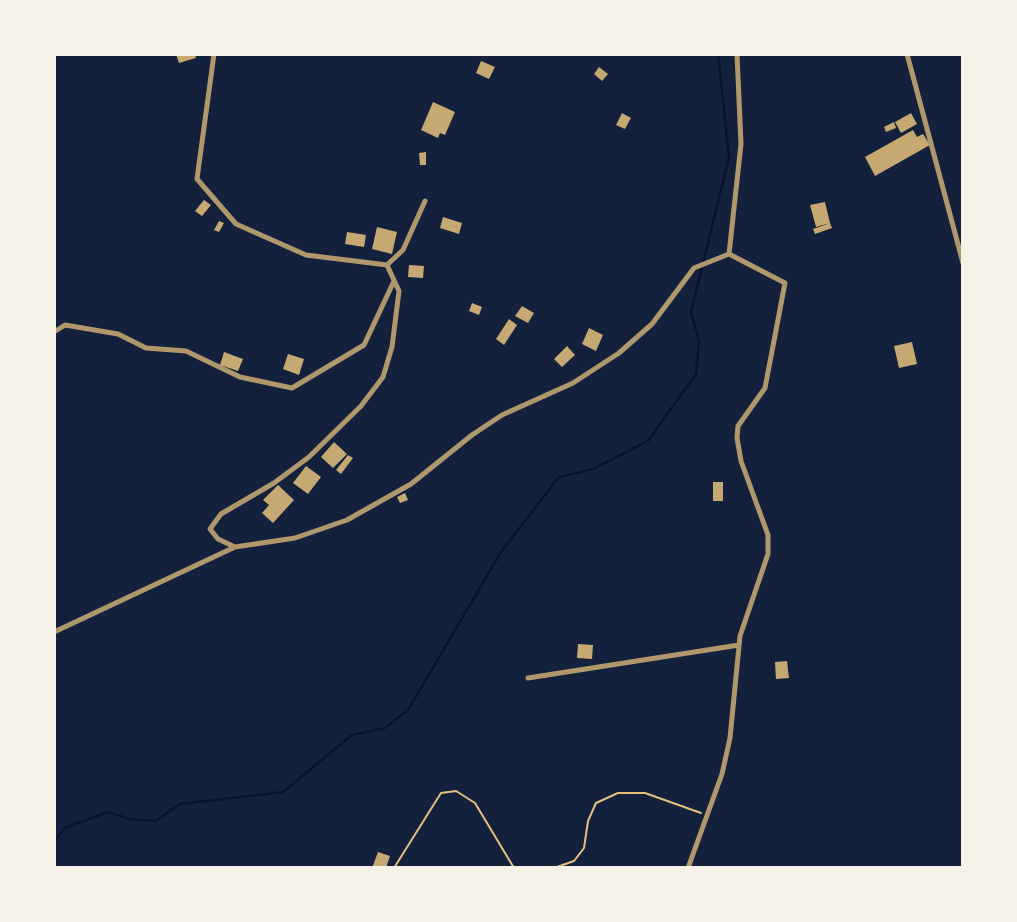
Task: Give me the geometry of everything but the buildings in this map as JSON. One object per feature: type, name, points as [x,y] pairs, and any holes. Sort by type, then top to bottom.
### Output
[{"type":"street","points":[[214,54],[197,179],[236,224],[306,255],[387,265]]},
{"type":"street","points":[[729,254],[741,144],[737,54]]},
{"type":"street","points":[[907,54],[963,263]]},
{"type":"street","points":[[387,265],[403,250],[425,201]]},
{"type":"street","points":[[54,632],[235,547],[295,538],[347,520],[411,484],[492,422],[573,383],[619,353],[652,324],[696,268],[729,254]]},
{"type":"street","points":[[688,868],[722,774],[730,738],[740,645],[751,599],[768,554],[768,535],[741,461],[738,426],[765,388],[785,283],[729,254]]},
{"type":"street","points":[[235,547],[218,539],[210,528],[221,514],[274,483],[309,457],[361,407],[383,377],[392,347],[399,291],[387,265]]},
{"type":"street","points":[[54,332],[65,325],[118,334],[146,348],[186,351],[240,377],[292,388],[364,345],[394,281]]},
{"type":"street","points":[[528,678],[740,645]]},
{"type":"path","points":[[394,868],[440,793],[456,791],[475,803],[514,868]]},
{"type":"path","points":[[554,868],[574,861],[584,848],[588,821],[596,803],[618,793],[645,793],[705,815]]},
{"type":"waterway","points":[[54,842],[65,828],[108,812],[130,819],[156,821],[180,804],[283,792],[352,735],[385,728],[408,710],[501,552],[559,477],[593,469],[648,441],[696,374],[699,341],[691,312],[729,157],[718,54]]}]
